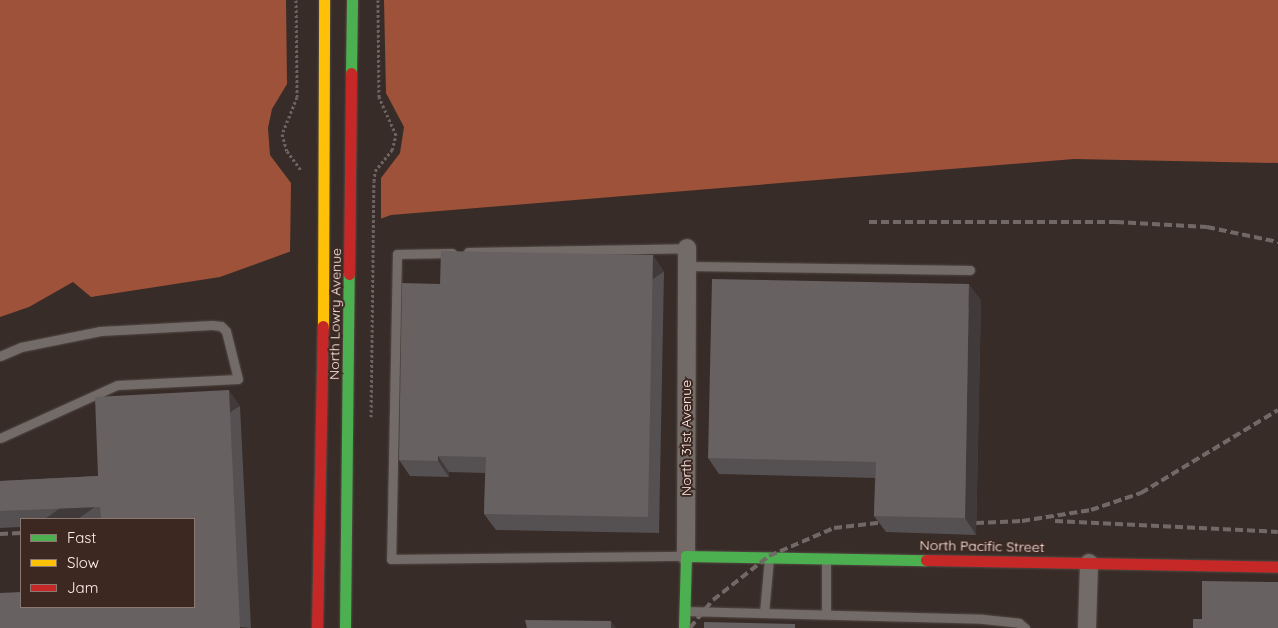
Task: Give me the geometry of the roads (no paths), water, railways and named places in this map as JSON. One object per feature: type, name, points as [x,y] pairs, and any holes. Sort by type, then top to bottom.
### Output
[{"type":"main road","name":"North Lowry Avenue","points":[[345,628],[352,0]]},
{"type":"main road","name":"North Lowry Avenue","points":[[317,628],[323,329],[324,2]]},
{"type":"main road","name":"North Pacific Street","points":[[686,556],[826,557],[1278,567]]},
{"type":"main road","name":"North 31st Avenue","points":[[684,628],[686,556]]},
{"type":"street","name":"North 31st Avenue","points":[[686,556],[687,248]]},
{"type":"street","points":[[1087,628],[1088,563]]},
{"type":"lane","points":[[686,556],[391,559],[397,254],[687,248]]},
{"type":"lane","points":[[687,266],[970,270]]},
{"type":"lane","points":[[0,356],[21,347],[100,331],[212,325],[221,326],[226,330],[238,379],[117,385],[0,438]]},
{"type":"lane","points":[[764,613],[769,556]]},
{"type":"lane","points":[[826,557],[826,614]]},
{"type":"lane","points":[[685,612],[983,619],[1019,623],[1025,628]]},
{"type":"railway","points":[[869,222],[1116,222],[1207,227],[1278,242]]},
{"type":"railway","points":[[976,523],[1022,521],[1091,510],[1141,493],[1278,410]]},
{"type":"railway","points":[[1055,521],[1278,532]]},
{"type":"railway","points":[[690,628],[713,600],[769,556],[834,528],[886,522]]},
{"type":"railway","points":[[0,534],[20,533]]}]
